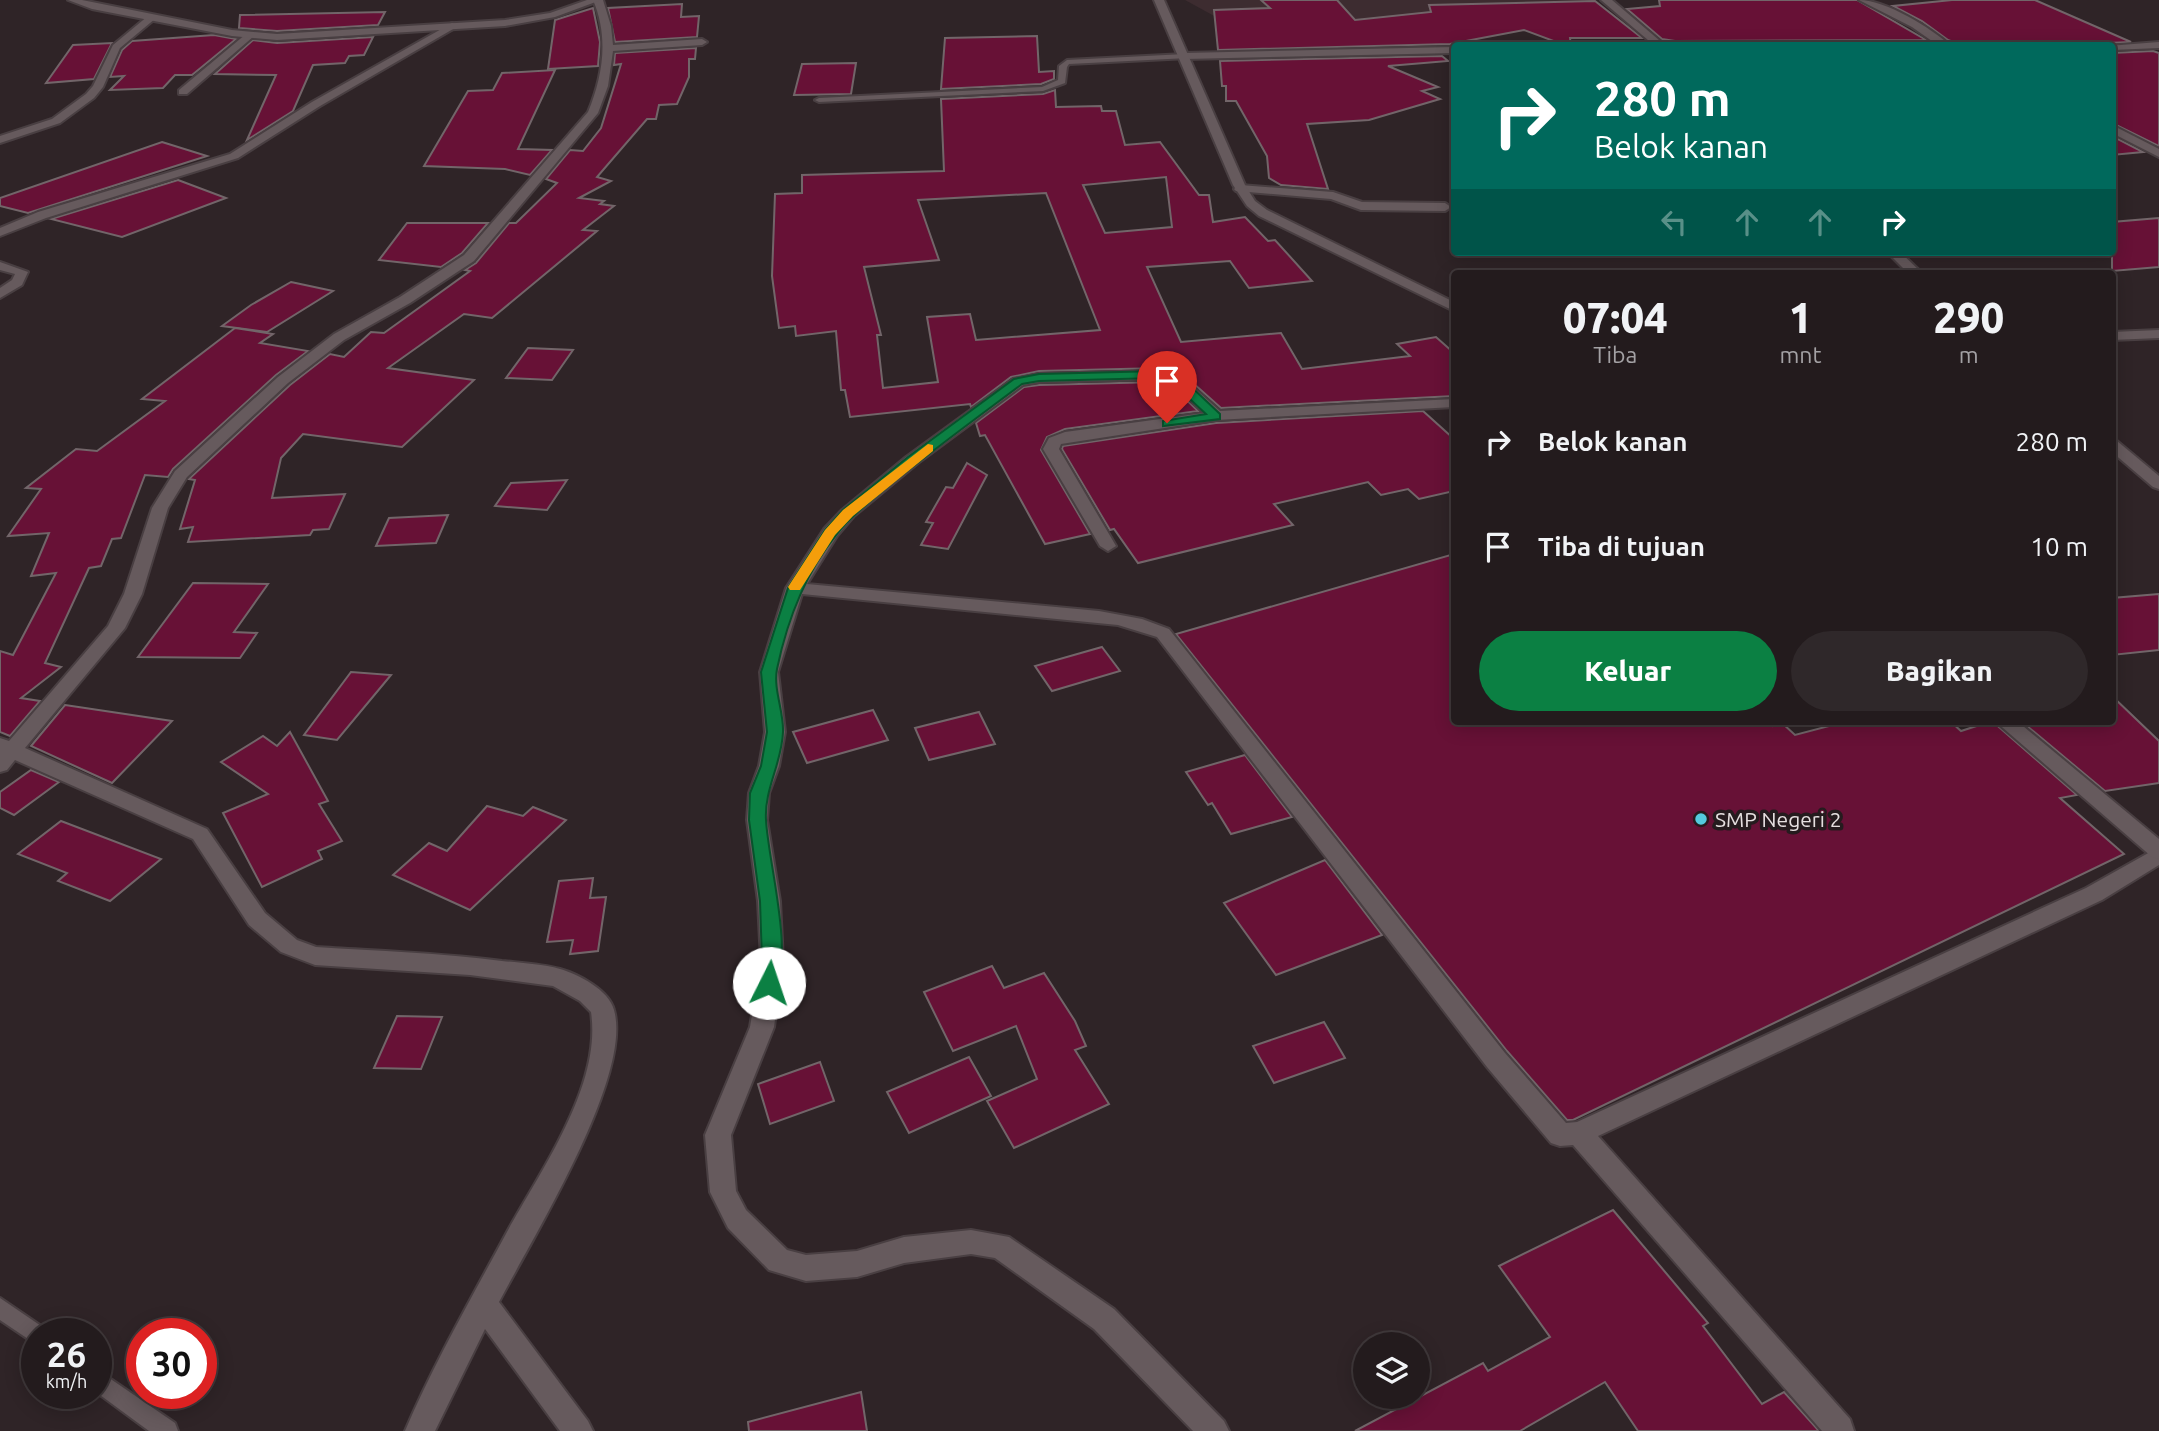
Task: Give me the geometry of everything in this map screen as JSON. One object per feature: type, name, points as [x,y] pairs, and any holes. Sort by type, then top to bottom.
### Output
[{"type":"street","points":[[73,0],[248,36],[304,37],[531,20],[597,0],[606,17],[607,48],[603,88],[593,113],[469,258],[405,300],[339,337],[283,380],[181,474],[160,508],[133,594],[116,628],[5,753],[200,834],[257,919],[289,946],[315,956],[470,966],[556,977],[588,994],[602,1008],[604,1048],[595,1083],[577,1127],[483,1304],[420,1431]]},
{"type":"street","points":[[1159,0],[1240,189],[1263,213],[1451,306]]},
{"type":"street","points":[[1606,0],[1656,42]]},
{"type":"street","points":[[1864,0],[1908,22],[1940,42]]},
{"type":"street","points":[[0,140],[56,121],[90,96],[98,88],[116,47],[152,18]]},
{"type":"street","points":[[0,232],[56,211],[234,156],[316,104],[455,25]]},
{"type":"street","points":[[183,92],[248,36]]},
{"type":"street","points":[[607,48],[702,42]]},
{"type":"street","points":[[2116,47],[2159,45]]},
{"type":"street","points":[[1185,56],[1451,50]]},
{"type":"street","points":[[2116,130],[2159,154]]},
{"type":"street","points":[[1240,189],[1333,196],[1366,207],[1445,207]]},
{"type":"street","points":[[1897,256],[1913,270]]},
{"type":"street","points":[[0,266],[22,272],[17,282],[0,294]]},
{"type":"street","points":[[2116,336],[2159,334]]},
{"type":"street","points":[[1214,1431],[1104,1319],[1000,1246],[971,1242],[904,1250],[857,1264],[806,1268],[779,1261],[737,1219],[723,1192],[718,1135],[762,1027],[772,961],[769,901],[757,820],[759,793],[769,766],[775,732],[769,672],[795,588],[830,533],[848,513],[912,460],[1018,382],[1039,378],[1160,374],[1178,381],[1216,416]]},
{"type":"street","points":[[1108,546],[1050,445],[1065,437],[1216,416],[1451,403]]},
{"type":"street","points":[[2116,447],[2159,484]]},
{"type":"street","points":[[795,588],[875,593],[1064,613],[1146,625],[1163,633],[1496,1060],[1556,1133],[1563,1136],[1579,1133],[2094,894],[2159,853],[2010,725]]},
{"type":"street","points":[[1579,1133],[1840,1429]]},
{"type":"street","points":[[483,1304],[578,1431]]},
{"type":"lane","points":[[819,100],[1043,89],[1057,86],[1062,81],[1063,66],[1067,62],[1185,56]]},
{"type":"lane","points":[[0,1308],[21,1323]]},
{"type":"lane","points":[[112,1391],[167,1431]]},
{"type":"shaded area","points":[[1185,0],[1592,0],[1603,14],[1227,23]]},
{"type":"building","points":[[1261,0],[1337,0],[1355,20],[1431,12],[1429,5],[1595,1],[1642,38],[1570,38],[1570,42],[1556,42],[1524,30],[1450,44],[1218,50],[1214,10],[1270,8]]},
{"type":"building","points":[[1659,0],[1857,0],[1926,40],[1675,41],[1662,39],[1627,9],[1660,6]]},
{"type":"building","points":[[1952,0],[2035,0],[2131,42],[1953,42],[1893,6]]},
{"type":"building","points":[[682,4],[681,17],[699,16],[697,37],[615,42],[608,8]]},
{"type":"building","points":[[593,8],[600,42],[598,66],[548,69],[555,20]]},
{"type":"building","points":[[385,12],[378,25],[277,31],[239,28],[240,15]]},
{"type":"building","points":[[214,35],[236,39],[192,75],[175,75],[163,88],[110,90],[124,76],[110,77],[122,50],[132,41]]},
{"type":"building","points":[[1037,36],[1039,72],[1054,71],[1054,79],[1041,84],[941,89],[945,38]]},
{"type":"building","points":[[373,37],[364,55],[349,56],[345,63],[313,65],[293,111],[247,140],[276,75],[215,74],[253,40],[277,43]]},
{"type":"building","points":[[112,43],[94,79],[46,83],[73,45]]},
{"type":"building","points":[[696,48],[695,59],[689,59],[689,77],[677,104],[659,105],[656,119],[647,119],[597,177],[611,181],[579,198],[604,201],[600,204],[614,206],[583,230],[597,231],[492,318],[464,314],[388,368],[474,380],[402,447],[303,434],[281,458],[272,498],[345,494],[329,529],[313,530],[310,535],[188,542],[193,527],[180,529],[195,480],[189,479],[290,385],[330,354],[344,357],[371,332],[384,333],[470,271],[465,270],[476,263],[509,223],[516,223],[557,183],[546,179],[570,150],[583,151],[601,128],[621,64],[614,65],[615,53]]},
{"type":"building","points":[[2116,53],[2159,53],[2159,146],[2116,125]]},
{"type":"building","points":[[1442,56],[1448,61],[1388,66],[1438,87],[1422,91],[1440,99],[1369,120],[1307,124],[1328,189],[1281,185],[1269,178],[1267,156],[1236,101],[1226,101],[1226,86],[1222,86],[1220,61]]},
{"type":"building","points":[[856,63],[851,94],[794,95],[802,64]]},
{"type":"building","points":[[555,70],[518,149],[552,150],[530,175],[505,169],[424,166],[468,91],[493,90],[502,73]]},
{"type":"building","points":[[1055,90],[1056,107],[1101,106],[1102,111],[1116,111],[1125,145],[1160,142],[1199,195],[1209,195],[1213,222],[1245,217],[1268,241],[1275,240],[1312,281],[1249,288],[1230,261],[1147,267],[1181,342],[1281,333],[1302,369],[1410,356],[1397,344],[1436,337],[1451,350],[1451,396],[1221,408],[1185,376],[1161,368],[1039,371],[1011,377],[971,407],[970,404],[850,417],[845,390],[841,390],[836,331],[796,336],[795,326],[779,328],[772,276],[775,194],[802,193],[802,175],[944,171],[941,99],[1043,94]],"holes":[[[1166,177],[1172,227],[1105,233],[1083,185]],[[1046,193],[1100,330],[976,340],[970,314],[927,317],[938,382],[883,388],[877,335],[881,335],[864,267],[939,260],[918,200]]]},
{"type":"building","points":[[2116,138],[2143,152],[2116,155]]},
{"type":"building","points":[[162,142],[207,156],[28,213],[0,206],[0,198]]},
{"type":"building","points":[[178,180],[226,198],[122,237],[51,219]]},
{"type":"building","points":[[2159,218],[2159,267],[2112,270],[2112,256],[2116,256],[2116,222]]},
{"type":"building","points":[[407,223],[488,223],[462,253],[441,267],[379,260]]},
{"type":"building","points":[[291,282],[333,291],[267,332],[222,326],[251,305]]},
{"type":"building","points":[[235,328],[273,334],[260,343],[308,351],[276,375],[173,469],[168,477],[145,475],[121,538],[112,539],[101,566],[89,568],[45,663],[61,667],[21,698],[40,701],[10,736],[0,732],[0,651],[13,655],[56,573],[31,576],[49,533],[8,536],[41,489],[26,488],[76,449],[97,451],[165,401],[142,399]]},
{"type":"building","points":[[528,348],[573,350],[552,380],[506,378]]},
{"type":"building","points":[[1159,382],[1172,386],[1198,411],[1065,429],[1047,437],[1041,450],[1090,534],[1045,544],[985,435],[980,436],[976,423],[1024,387]]},
{"type":"building","points":[[1423,411],[1451,436],[1451,492],[1419,499],[1408,489],[1381,495],[1368,482],[1274,504],[1293,525],[1138,563],[1114,529],[1110,530],[1062,449],[1063,446],[1216,423]]},
{"type":"building","points":[[967,463],[987,475],[948,549],[921,545],[933,523],[926,522],[946,487],[953,488]]},
{"type":"building","points":[[567,480],[547,510],[495,506],[511,483]]},
{"type":"building","points":[[448,515],[436,543],[376,546],[389,518]]},
{"type":"building","name":"SMP Negeri 2","points":[[1451,555],[1451,725],[1784,725],[1795,735],[1833,725],[1954,725],[1961,731],[1980,725],[1997,725],[2077,795],[2060,798],[2124,854],[1573,1120],[1567,1120],[1507,1051],[1176,634]]},
{"type":"building","points":[[193,583],[268,584],[234,632],[257,633],[240,658],[138,657]]},
{"type":"building","points":[[2159,594],[2159,650],[2116,655],[2116,598]]},
{"type":"building","points":[[1102,647],[1120,671],[1052,691],[1035,666]]},
{"type":"building","points":[[351,672],[391,675],[337,740],[304,735]]},
{"type":"building","points":[[2116,700],[2159,741],[2159,783],[2105,791],[2026,725],[2116,725]]},
{"type":"building","points":[[65,705],[172,721],[112,783],[31,746]]},
{"type":"building","points":[[873,710],[888,740],[807,763],[793,732]]},
{"type":"building","points":[[979,712],[995,744],[929,760],[915,728]]},
{"type":"building","points":[[290,732],[328,801],[319,804],[342,841],[318,851],[322,859],[262,887],[223,813],[268,794],[221,762],[263,736],[277,746]]},
{"type":"building","points":[[1245,755],[1292,817],[1231,834],[1212,803],[1208,805],[1186,772]]},
{"type":"building","points":[[31,770],[59,782],[14,815],[0,808],[0,792]]},
{"type":"building","points":[[487,806],[523,816],[533,807],[566,820],[470,910],[393,875],[429,843],[447,851]]},
{"type":"building","points":[[61,821],[161,859],[110,901],[58,881],[67,873],[18,854]]},
{"type":"building","points":[[1325,860],[1382,935],[1276,975],[1224,903]]},
{"type":"building","points":[[593,878],[590,898],[606,897],[598,951],[570,954],[573,940],[547,942],[559,881]]},
{"type":"building","points":[[992,966],[1004,988],[1044,973],[1075,1021],[1086,1046],[1075,1050],[1109,1104],[1014,1148],[987,1101],[1037,1079],[1016,1026],[953,1051],[924,992]]},
{"type":"building","points":[[397,1016],[442,1017],[421,1069],[374,1068]]},
{"type":"building","points":[[1324,1022],[1345,1058],[1274,1083],[1253,1046]]},
{"type":"building","points":[[969,1057],[991,1096],[909,1133],[887,1092]]},
{"type":"building","points":[[820,1062],[834,1101],[770,1124],[758,1084]]},
{"type":"building","points":[[1613,1210],[1708,1323],[1703,1326],[1762,1404],[1784,1392],[1819,1431],[1638,1431],[1605,1382],[1520,1431],[1355,1431],[1396,1409],[1430,1409],[1430,1391],[1483,1363],[1488,1371],[1550,1337],[1499,1266]]},
{"type":"building","points":[[861,1392],[867,1431],[749,1431],[748,1422]]},
{"type":"slow traffic","points":[[795,587],[830,533],[848,513],[928,448]]},
{"type":"place","name":"SMP Negeri 2","points":[[1701,819]]},
{"type":"route","points":[[769,983],[772,961],[769,901],[757,820],[759,793],[769,766],[775,732],[769,672],[775,644],[795,588],[830,533],[848,513],[912,460],[1009,386],[1018,382],[1039,378],[1160,374],[1178,381],[1216,416],[1167,423]]}]
